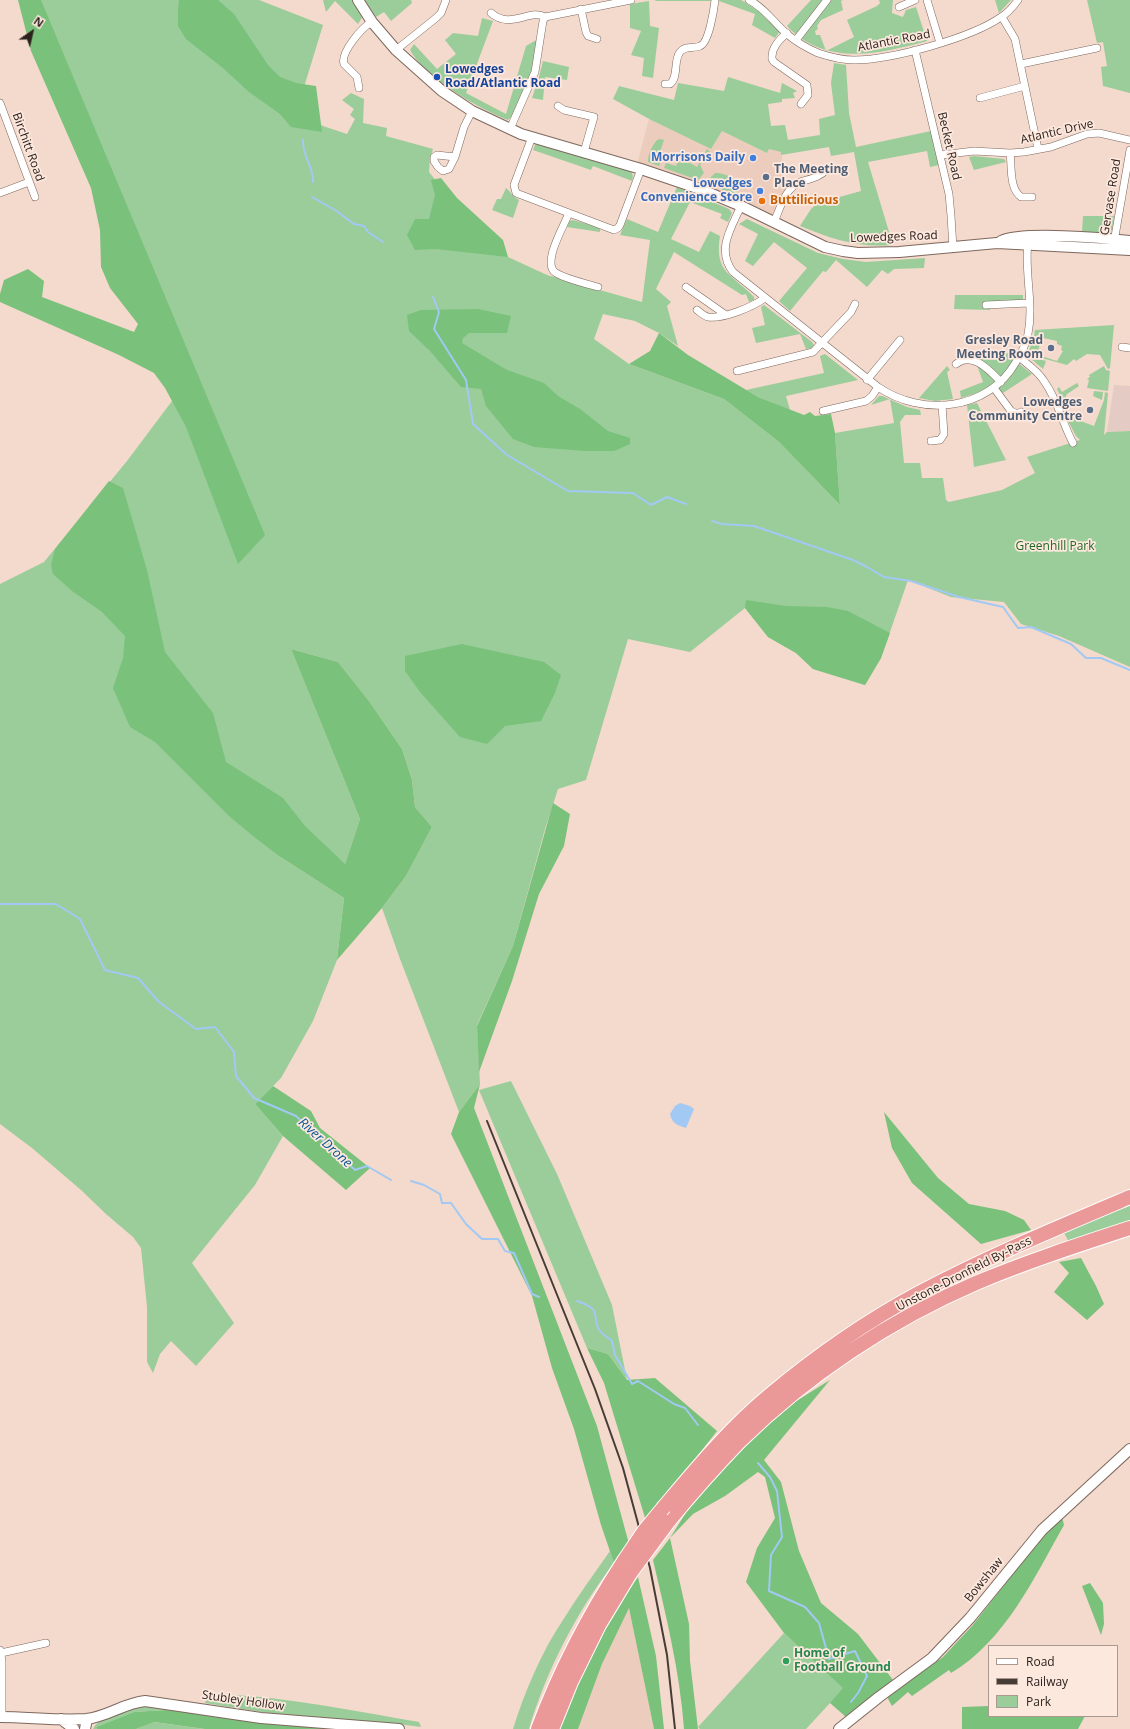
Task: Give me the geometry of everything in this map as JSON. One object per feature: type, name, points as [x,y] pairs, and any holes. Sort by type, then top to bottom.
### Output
[{"type":"highway","name":"Unstone-Dronfield By-Pass","points":[[552,1729],[571,1682],[645,1530],[697,1468],[735,1427],[769,1396],[813,1361],[918,1294],[1035,1238],[1130,1196]]},
{"type":"highway","name":"Unstone-Dronfield By-Pass","points":[[538,1729],[565,1666],[598,1603],[627,1567],[705,1478],[741,1440],[773,1411],[840,1359],[904,1318],[975,1283],[1074,1246],[1130,1228]]},
{"type":"street","name":"Lowedges Road","points":[[358,0],[372,22],[396,50],[442,91],[472,111],[510,130],[641,169],[700,189],[741,206],[825,247],[858,253],[953,248],[997,243],[1005,239],[1114,244],[1130,241]]},
{"type":"street","points":[[396,50],[436,18],[441,12],[446,0]]},
{"type":"street","points":[[491,13],[494,16],[507,20],[521,19],[538,14],[545,17],[581,9],[598,3],[631,0]]},
{"type":"street","points":[[665,84],[672,83],[674,80],[677,59],[681,50],[684,48],[699,47],[704,43],[716,0]]},
{"type":"street","name":"Atlantic Road","points":[[749,0],[762,9],[796,40],[819,53],[843,59],[878,58],[940,43],[977,30],[1002,17],[1018,0]]},
{"type":"street","points":[[796,40],[827,0]]},
{"type":"street","points":[[899,8],[915,0]]},
{"type":"street","name":"Atlantic Road","points":[[927,0],[940,43]]},
{"type":"street","points":[[581,9],[588,36],[597,39]]},
{"type":"street","points":[[510,130],[534,72],[543,20],[545,17]]},
{"type":"street","points":[[1002,17],[1015,40],[1038,149]]},
{"type":"street","points":[[359,88],[357,77],[344,64],[344,57],[362,29],[372,22]]},
{"type":"street","points":[[787,33],[777,43],[773,50],[772,59],[774,62],[807,85],[808,95],[801,104]]},
{"type":"street","points":[[1021,64],[1097,48]]},
{"type":"street","name":"Becket Road","points":[[915,50],[941,155],[952,216],[953,248]]},
{"type":"street","points":[[980,98],[1025,86]]},
{"type":"street","name":"Birchitt Road","points":[[0,103],[35,197]]},
{"type":"street","points":[[558,106],[564,110],[597,118],[584,152]]},
{"type":"street","points":[[455,157],[464,127],[472,111]]},
{"type":"street","name":"Atlantic Drive","points":[[941,155],[974,151],[1010,153],[1038,149],[1064,143],[1088,134],[1099,133],[1130,140]]},
{"type":"street","points":[[532,137],[514,185],[516,193],[614,230],[618,228],[634,191],[641,169]]},
{"type":"street","name":"Gervase Road","points":[[1114,244],[1130,150]]},
{"type":"street","points":[[1010,153],[1013,185],[1021,197],[1032,197]]},
{"type":"street","points":[[774,222],[784,200],[793,186],[822,174],[826,170]]},
{"type":"street","points":[[0,193],[29,182]]},
{"type":"street","points":[[741,206],[726,240],[725,256],[728,265],[733,272],[867,380],[892,396],[912,403],[928,406],[942,406],[970,401],[982,396],[1001,382],[1019,358],[1028,336],[1030,321],[1028,241]]},
{"type":"street","points":[[570,213],[552,253],[550,265],[555,273],[598,287]]},
{"type":"street","name":"Lowedges Road","points":[[1114,244],[1130,250]]},
{"type":"street","points":[[686,287],[726,315]]},
{"type":"street","points":[[698,310],[709,317],[726,315],[750,307],[765,298]]},
{"type":"street","points":[[737,371],[809,354],[817,350],[852,312],[855,304]]},
{"type":"street","points":[[986,305],[1029,304]]},
{"type":"street","points":[[867,380],[900,340]]},
{"type":"street","points":[[1122,347],[1130,348]]},
{"type":"street","points":[[1019,358],[1034,369],[1045,381],[1073,443]]},
{"type":"street","points":[[956,364],[970,359],[976,361],[1001,382]]},
{"type":"street","points":[[823,411],[866,401],[872,396],[878,387]]},
{"type":"street","points":[[994,388],[1011,412],[1017,414],[1021,412]]},
{"type":"street","points":[[931,441],[940,440],[944,434],[942,406]]},
{"type":"street","name":"Bowshaw","points":[[839,1729],[851,1718],[932,1658],[970,1618],[1042,1530],[1130,1449]]},
{"type":"street","points":[[1,1717],[0,1651],[46,1643]]},
{"type":"street","name":"Stubley Hollow","points":[[1,1717],[61,1719],[86,1724],[136,1702],[144,1701],[260,1718],[332,1726],[399,1729]]},
{"type":"street","points":[[61,1719],[74,1729]]},
{"type":"shaded area","points":[[649,119],[711,149],[722,131],[767,153],[769,149],[781,152],[785,179],[797,184],[774,222],[636,168]]},
{"type":"shaded area","points":[[1114,385],[1130,386],[1130,431],[1107,432]]},
{"type":"shaded area","points":[[629,1607],[654,1729],[578,1729],[602,1664]]},
{"type":"green space","points":[[18,0],[41,0],[265,535],[238,564],[186,427],[165,388],[154,373],[119,355],[0,302],[0,294],[4,280],[28,269],[44,281],[42,297],[134,332],[138,324],[110,288],[101,267],[100,230],[91,188],[31,51]]},
{"type":"green space","name":"Greenhill Park","points":[[34,0],[259,0],[323,25],[297,110],[323,126],[347,134],[355,119],[350,115],[354,109],[342,100],[351,93],[364,99],[363,123],[387,128],[386,136],[433,149],[430,159],[429,172],[449,197],[508,257],[547,275],[642,302],[650,240],[620,235],[627,219],[658,232],[677,187],[729,209],[732,213],[728,222],[720,218],[722,214],[690,202],[671,239],[699,252],[710,231],[720,236],[719,248],[722,265],[726,272],[754,297],[754,300],[749,302],[746,294],[742,295],[674,252],[656,289],[671,302],[667,306],[678,346],[659,333],[635,321],[603,314],[594,339],[629,364],[724,399],[779,442],[840,505],[835,433],[894,423],[890,400],[907,407],[920,410],[921,415],[905,415],[900,422],[904,463],[920,463],[922,478],[943,478],[946,500],[949,502],[1002,490],[1035,473],[1027,457],[1080,440],[1076,436],[1068,421],[1076,416],[1075,419],[1094,426],[1104,400],[1105,392],[1108,393],[1104,435],[1107,432],[1130,431],[1130,667],[1059,636],[1021,624],[1004,602],[951,597],[908,580],[881,658],[865,685],[813,669],[796,653],[768,637],[745,608],[690,652],[628,639],[586,780],[558,789],[545,829],[513,946],[477,1025],[480,1084],[459,1112],[382,908],[406,876],[432,827],[415,807],[412,780],[402,749],[369,701],[338,662],[291,649],[360,819],[345,864],[279,856],[344,898],[337,960],[313,1021],[281,1078],[255,1104],[283,1136],[255,1185],[192,1263],[234,1323],[196,1366],[171,1341],[160,1354],[153,1373],[147,1362],[147,1307],[141,1248],[133,1237],[81,1190],[32,1148],[0,1124],[0,584],[44,562],[127,461],[178,393]]},
{"type":"green space","points":[[179,0],[218,0],[234,14],[268,65],[280,77],[296,83],[316,86],[322,132],[291,127],[280,114],[249,92],[223,68],[186,39],[178,26]]},
{"type":"green space","points":[[323,0],[353,0],[363,16],[358,24],[335,1],[326,12]]},
{"type":"green space","points":[[364,0],[411,0],[412,3],[391,21],[384,12],[376,17]]},
{"type":"green space","points":[[741,0],[759,11],[780,31],[775,38],[752,25],[755,14],[719,1],[654,1]]},
{"type":"green space","points":[[811,0],[843,0],[841,1],[843,10],[821,20],[817,26],[818,29],[815,31],[816,35],[820,35],[825,49],[802,39],[787,26]]},
{"type":"green space","points":[[879,0],[893,0],[892,13],[903,17],[906,10],[916,7],[927,41],[872,53],[854,54],[828,50],[854,37],[847,20],[877,6],[880,3]]},
{"type":"green space","points":[[995,0],[1011,0],[999,13]]},
{"type":"green space","points":[[1087,0],[1130,0],[1130,93],[1103,86],[1101,67],[1107,66],[1103,42],[1097,43]]},
{"type":"green space","points":[[649,1],[650,26],[659,28],[653,78],[642,76],[644,58],[631,55],[641,31],[630,28],[630,4]]},
{"type":"green space","points":[[482,18],[493,21],[466,93],[506,114],[526,46],[538,39],[528,82],[518,106],[508,120],[482,108],[453,91],[427,71],[410,50],[414,44],[437,69],[456,54],[445,40],[453,33],[478,36]]},
{"type":"green space","points":[[543,61],[569,67],[567,80],[545,77],[543,100],[532,98]]},
{"type":"green space","points":[[834,63],[846,65],[849,113],[856,147],[931,131],[939,165],[930,167],[927,151],[868,162],[893,245],[880,246],[845,242],[800,226],[811,209],[818,203],[861,191],[854,152],[831,156],[829,147],[781,155],[781,152],[769,149],[767,153],[722,131],[711,149],[651,120],[613,99],[619,86],[674,100],[678,83],[724,91],[728,77],[780,93],[782,83],[797,91],[793,93],[795,98],[782,99],[782,102],[768,104],[771,126],[785,125],[788,140],[820,135],[819,119],[835,115],[831,83]]},
{"type":"green space","points":[[657,140],[664,140],[659,155],[663,156],[659,166],[648,162],[652,147]]},
{"type":"green space","points":[[538,144],[631,170],[633,176],[632,181],[593,166],[591,170],[533,150],[535,145]]},
{"type":"green space","points":[[707,149],[711,153],[709,154],[707,152],[700,165],[704,173],[698,180],[664,168],[666,163],[676,166],[678,161],[684,163],[685,160],[697,167]]},
{"type":"green space","points":[[974,156],[1004,159],[1006,162],[974,170],[969,157]]},
{"type":"green space","points":[[715,173],[724,174],[732,178],[737,184],[738,192],[734,195],[710,184],[710,178]]},
{"type":"green space","points":[[441,178],[457,198],[503,240],[508,257],[436,249],[415,250],[407,235],[415,219],[429,219],[435,195],[431,180]]},
{"type":"green space","points":[[506,188],[519,200],[513,218],[492,210],[497,199],[501,199]]},
{"type":"green space","points":[[1083,216],[1114,216],[1112,230],[1110,233],[1082,233]]},
{"type":"green space","points":[[747,219],[818,253],[843,259],[866,262],[925,258],[924,268],[894,269],[888,274],[882,270],[867,287],[836,260],[826,272],[823,271],[790,311],[779,301],[807,268],[774,242],[753,266],[745,261],[758,234],[739,224]]},
{"type":"green space","points":[[573,220],[600,228],[600,232],[567,227],[570,221]]},
{"type":"green space","points":[[955,295],[1023,295],[1023,300],[991,302],[990,310],[954,309]]},
{"type":"green space","points":[[764,305],[812,342],[814,345],[812,348],[806,349],[800,334],[756,343],[752,328],[765,325],[761,307]]},
{"type":"green space","points":[[478,309],[511,316],[507,333],[469,333],[463,338],[462,343],[507,370],[544,383],[558,396],[580,409],[608,431],[630,438],[630,444],[614,451],[584,451],[534,447],[513,439],[486,406],[481,389],[461,387],[430,351],[409,331],[407,315],[421,310]]},
{"type":"green space","points":[[1114,325],[1110,368],[1108,369],[1100,355],[1087,354],[1076,361],[1074,359],[1067,365],[1038,357],[1038,355],[1057,361],[1063,351],[1061,350],[1062,346],[1057,344],[1057,341],[1034,336],[1035,330]]},
{"type":"green space","points":[[659,333],[688,355],[758,397],[804,415],[810,412],[815,416],[831,414],[835,433],[840,505],[779,442],[724,399],[629,364],[650,351]]},
{"type":"green space","points":[[1033,337],[1041,341],[1036,357],[1028,354]]},
{"type":"green space","points":[[1016,353],[1013,359],[1032,374],[1003,393],[993,385],[977,393],[961,398],[960,391],[983,382],[973,354]]},
{"type":"green space","points":[[825,354],[858,380],[786,396],[790,410],[758,397],[746,390],[824,373],[820,356]]},
{"type":"green space","points":[[1030,358],[1046,361],[1043,369]]},
{"type":"green space","points":[[947,366],[950,370],[947,372],[953,399],[935,401],[919,398]]},
{"type":"green space","points":[[1104,366],[1106,370],[1110,371],[1108,391],[1087,388],[1089,380],[1087,379],[1090,377],[1089,375]]},
{"type":"green space","points":[[1077,383],[1079,386],[1067,394],[1065,398],[1060,395],[1057,389],[1059,387],[1062,392]]},
{"type":"green space","points":[[1094,391],[1103,392],[1102,400],[1093,396]]},
{"type":"green space","points":[[879,396],[889,399],[871,405]]},
{"type":"green space","points":[[977,403],[1006,460],[974,467],[967,405]]},
{"type":"green space","points":[[109,481],[123,488],[147,570],[165,652],[213,713],[226,762],[283,798],[305,826],[345,864],[360,819],[291,649],[338,662],[369,701],[402,749],[412,780],[415,807],[432,827],[406,876],[382,908],[337,960],[344,898],[279,856],[253,836],[229,816],[155,742],[130,727],[113,688],[123,658],[125,636],[102,612],[72,591],[53,574],[51,565],[55,549]]},
{"type":"green space","points":[[746,600],[786,606],[827,607],[848,611],[890,633],[881,658],[865,685],[813,669],[796,653],[768,637],[745,608]]},
{"type":"green space","points":[[462,644],[544,662],[561,675],[555,693],[541,721],[505,726],[487,744],[460,737],[420,692],[405,671],[405,656]]},
{"type":"green space","points":[[553,803],[570,814],[564,846],[539,894],[512,981],[479,1072],[477,1026],[513,946]]},
{"type":"green space","points":[[511,1081],[557,1174],[612,1305],[627,1380],[608,1354],[587,1348],[479,1090]]},
{"type":"green space","points":[[480,1084],[474,1108],[597,1426],[629,1544],[614,1563],[601,1525],[574,1429],[552,1368],[532,1296],[451,1134],[459,1112]]},
{"type":"green space","points":[[273,1086],[311,1111],[320,1128],[370,1168],[346,1190],[283,1136],[255,1104]]},
{"type":"green space","points":[[884,1112],[938,1178],[969,1204],[1005,1211],[1024,1220],[1031,1230],[981,1244],[912,1183],[892,1148]]},
{"type":"green space","points":[[1130,1202],[1130,1222],[1069,1242],[1063,1231]]},
{"type":"green space","points":[[1081,1258],[1104,1304],[1087,1320],[1054,1292],[1069,1273],[1059,1262]]},
{"type":"green space","points":[[587,1348],[608,1354],[627,1380],[655,1378],[717,1431],[646,1521],[604,1383]]},
{"type":"green space","points":[[830,1380],[764,1460],[781,1482],[799,1551],[821,1603],[858,1634],[893,1680],[846,1717],[830,1703],[843,1688],[784,1633],[746,1582],[757,1548],[775,1518],[765,1477],[758,1472],[725,1496],[693,1514],[670,1538],[687,1511],[715,1477],[749,1442],[793,1403]]},
{"type":"green space","points":[[1062,1517],[1064,1525],[1029,1587],[1003,1626],[987,1644],[970,1660],[951,1673],[949,1670],[912,1696],[908,1692],[892,1706],[887,1697],[943,1657],[972,1626],[1047,1531]]},
{"type":"green space","points":[[670,1538],[689,1624],[690,1661],[698,1729],[684,1729],[676,1665],[653,1560]]},
{"type":"green space","points":[[610,1551],[614,1563],[587,1602],[564,1642],[536,1707],[529,1729],[513,1729],[528,1687],[555,1633]]},
{"type":"green space","points":[[638,1577],[656,1656],[664,1729],[654,1729],[629,1608],[602,1664],[578,1729],[559,1729],[593,1650],[625,1594]]},
{"type":"green space","points":[[1090,1583],[1103,1603],[1104,1624],[1101,1635],[1082,1586]]},
{"type":"green space","name":"Home of Football Ground","points":[[784,1633],[844,1688],[806,1729],[700,1729],[698,1727]]},
{"type":"green space","points":[[208,1694],[261,1697],[314,1704],[419,1722],[421,1727],[317,1719],[247,1710],[205,1703]]},
{"type":"green space","points":[[143,1706],[156,1707],[166,1710],[134,1712],[96,1727],[97,1729],[93,1729],[101,1720],[115,1713]]},
{"type":"green space","points":[[988,1706],[988,1717],[1084,1717],[1078,1729],[962,1729],[962,1707]]},
{"type":"green space","points":[[166,1710],[321,1725],[328,1729],[205,1729],[154,1722],[136,1729],[97,1729],[96,1727],[134,1712]]},
{"type":"green space","points":[[153,1722],[205,1729],[136,1729]]},
{"type":"water","points":[[680,1103],[694,1109],[686,1128],[674,1122],[670,1114],[675,1106]]},
{"type":"waterway","points":[[303,140],[304,151],[312,171],[313,182]]},
{"type":"waterway","points":[[312,197],[335,210],[354,224],[364,226],[368,232],[383,242]]},
{"type":"waterway","points":[[433,297],[439,312],[434,329],[466,380],[473,424],[507,455],[568,491],[633,493],[651,505],[667,497],[686,504]]},
{"type":"waterway","points":[[712,521],[722,524],[754,526],[853,560],[884,577],[911,581],[959,597],[1003,607],[1018,628],[1031,627],[1071,644],[1086,658],[1101,658],[1130,670]]},
{"type":"waterway","name":"River Drone","points":[[0,904],[56,904],[80,919],[105,970],[138,978],[159,1002],[196,1029],[215,1027],[234,1052],[236,1076],[254,1098],[296,1116],[355,1170],[367,1166],[391,1180]]},
{"type":"waterway","name":"River Drone","points":[[411,1181],[424,1185],[440,1194],[442,1203],[451,1203],[466,1224],[482,1239],[498,1239],[505,1251],[514,1253],[532,1294],[539,1297]]},
{"type":"waterway","name":"River Drone","points":[[577,1301],[594,1311],[597,1326],[601,1332],[612,1341],[615,1355],[632,1384],[638,1381],[674,1404],[685,1408],[698,1425]]},
{"type":"waterway","name":"River Drone","points":[[758,1463],[770,1477],[777,1491],[782,1537],[771,1555],[769,1591],[805,1607],[819,1623],[829,1659],[855,1651],[867,1676],[858,1693],[851,1702]]},
{"type":"railway","points":[[487,1121],[595,1389],[623,1468],[650,1568],[667,1655],[675,1729]]},
{"type":"place","name":"Lowedges Road/Atlantic Road","points":[[437,77]]},
{"type":"place","name":"Morrisons Daily","points":[[753,158]]},
{"type":"place","name":"The Meeting Place","points":[[766,177]]},
{"type":"place","name":"Lowedges Convenience Store","points":[[760,191]]},
{"type":"place","name":"Buttilicious","points":[[762,201]]},
{"type":"place","name":"Gresley Road Meeting Room","points":[[1051,348]]},
{"type":"place","name":"Lowedges Community Centre","points":[[1090,410]]},
{"type":"place","name":"Home of Football Ground","points":[[786,1661]]}]
